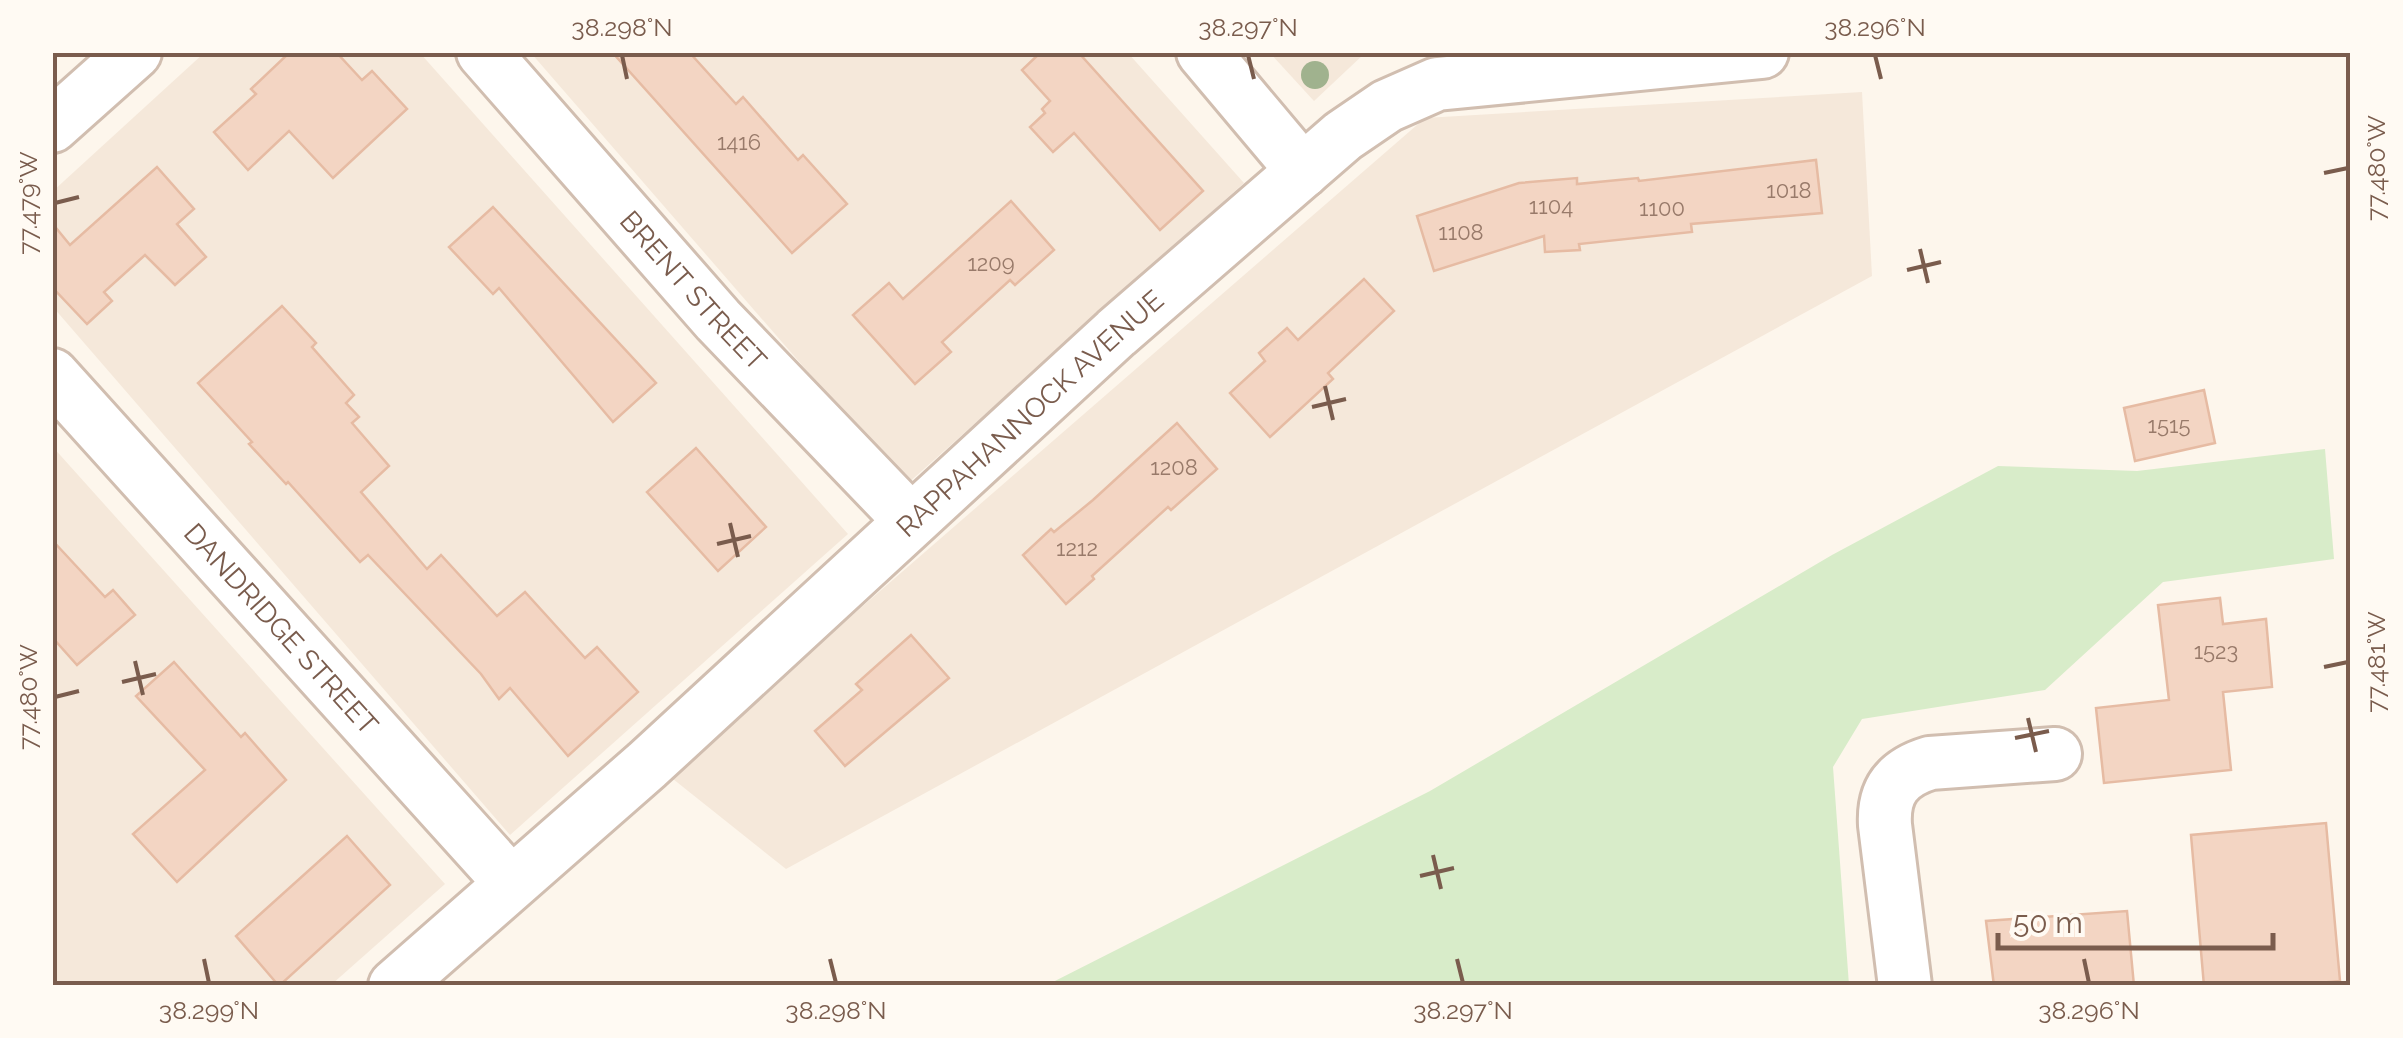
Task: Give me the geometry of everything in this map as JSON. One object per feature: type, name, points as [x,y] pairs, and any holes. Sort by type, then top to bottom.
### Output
[{"type":"street","points":[[52,126],[135,52]]},
{"type":"street","name":"BRENT STREET","points":[[484,52],[718,320],[911,521]]},
{"type":"street","points":[[1203,52],[1304,171]]},
{"type":"street","name":"RAPPAHANNOCK AVENUE","points":[[395,986],[647,765],[1116,333],[1343,136],[1388,106],[1437,84],[1762,52]]},
{"type":"street","name":"DANDRIDGE STREET","points":[[52,375],[512,883]]},
{"type":"street","points":[[1905,986],[1885,825],[1884,805],[1892,786],[1910,769],[1930,763],[2055,754]]},
{"type":"shaded area","points":[[204,53],[420,53],[848,534],[510,835],[53,307],[52,192]]},
{"type":"shaded area","points":[[531,53],[1128,53],[1244,183],[906,485]]},
{"type":"shaded area","points":[[1270,53],[1365,53],[1314,101]]},
{"type":"shaded area","points":[[1862,92],[1872,276],[786,869],[668,775],[1425,118]]},
{"type":"shaded area","points":[[52,446],[445,884],[331,985],[53,985]]},
{"type":"green space","points":[[2325,449],[2334,559],[2163,582],[2045,690],[1862,719],[1833,767],[1849,985],[1047,985],[1430,791],[1832,555],[1998,466],[2137,471]]},
{"type":"building","points":[[290,52],[336,52],[362,80],[372,71],[407,109],[333,178],[289,131],[248,170],[214,132],[256,94],[251,89]]},
{"type":"building","points":[[612,52],[689,52],[736,104],[743,97],[798,160],[803,155],[847,204],[792,253]]},
{"type":"building","points":[[1041,52],[1078,52],[1203,191],[1160,230],[1074,133],[1053,152],[1030,127],[1045,113],[1042,109],[1050,101],[1022,70]]},
{"type":"building","points":[[1816,160],[1822,213],[1691,224],[1692,232],[1579,244],[1580,250],[1545,252],[1544,236],[1434,271],[1417,216],[1519,183],[1577,178],[1577,184],[1638,178],[1639,181]]},
{"type":"building","points":[[157,167],[194,209],[177,224],[206,257],[175,285],[145,255],[104,292],[112,301],[87,324],[52,287],[52,223],[70,245]]},
{"type":"building","points":[[1011,201],[1054,250],[1015,285],[1010,280],[942,342],[951,352],[915,384],[853,315],[889,283],[903,299]]},
{"type":"building","points":[[493,207],[656,383],[613,422],[499,288],[493,294],[449,247]]},
{"type":"building","points":[[1364,279],[1394,311],[1328,373],[1333,379],[1270,437],[1230,393],[1265,361],[1259,353],[1287,328],[1298,340]]},
{"type":"building","points":[[282,306],[316,343],[312,347],[354,395],[346,403],[359,417],[352,423],[389,466],[361,492],[427,569],[441,555],[497,616],[525,592],[585,658],[597,647],[638,692],[568,756],[510,688],[499,699],[481,674],[368,555],[360,562],[249,444],[252,442],[198,383]]},
{"type":"building","points":[[2204,390],[2215,443],[2135,461],[2124,408]]},
{"type":"building","points":[[1177,423],[1217,469],[1171,510],[1168,507],[1066,604],[1023,555],[1051,529],[1054,532],[1093,500]]},
{"type":"building","points":[[696,448],[766,527],[718,571],[647,492]]},
{"type":"building","points":[[52,540],[105,597],[113,590],[135,615],[77,665],[52,637]]},
{"type":"building","points":[[2220,598],[2223,624],[2266,619],[2272,687],[2223,692],[2231,770],[2104,783],[2096,708],[2169,700],[2158,605]]},
{"type":"building","points":[[911,635],[949,678],[845,766],[815,731],[862,690],[856,684]]},
{"type":"building","points":[[174,662],[241,737],[245,733],[286,780],[177,882],[133,834],[205,770],[136,696]]},
{"type":"building","points":[[2326,823],[2340,981],[2204,986],[2191,835]]},
{"type":"building","points":[[347,836],[390,885],[279,986],[236,936]]},
{"type":"building","points":[[2127,911],[2134,986],[1994,986],[1986,921]]}]
